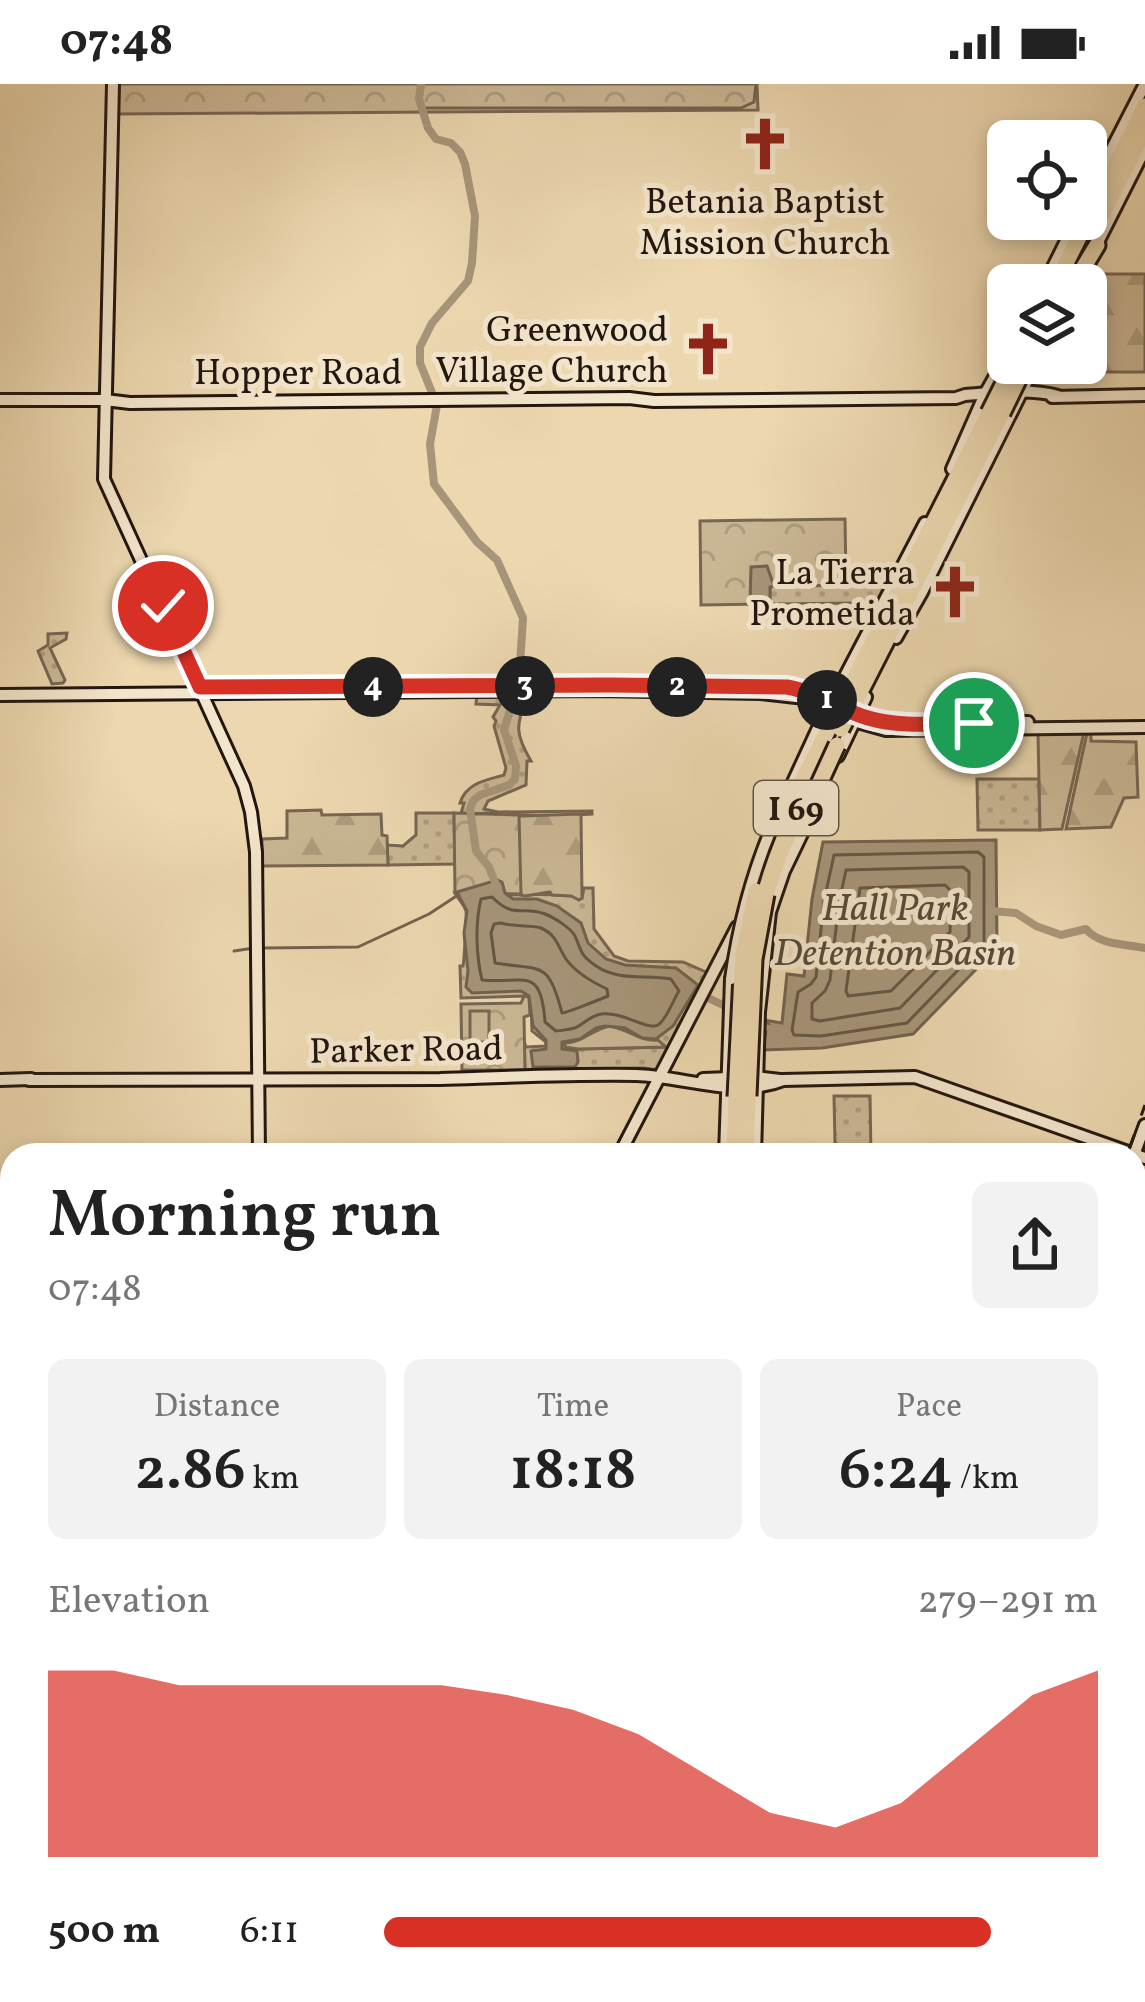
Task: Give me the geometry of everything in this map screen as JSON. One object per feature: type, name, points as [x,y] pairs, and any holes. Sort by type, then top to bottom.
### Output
[{"type":"highway","points":[[1107,167],[1145,103]]},
{"type":"highway","points":[[1071,264],[1145,103]]},
{"type":"highway","points":[[1072,264],[1145,119]]},
{"type":"highway","points":[[1072,264],[1145,130]]},
{"type":"highway","points":[[1122,193],[1145,140]]},
{"type":"highway","points":[[1079,264],[1096,245]]},
{"type":"highway","points":[[1063,264],[1064,246]]},
{"type":"highway","name":"I 69","points":[[763,901],[778,844],[944,528],[1001,392]]},
{"type":"highway","name":"I 69","points":[[740,1143],[754,959],[775,837],[806,775],[847,716],[923,543],[1001,392]]},
{"type":"highway","name":"I 69","points":[[742,1087],[733,1030],[743,954],[796,824],[1001,392]]},
{"type":"highway","points":[[893,643],[944,528]]},
{"type":"highway","points":[[875,620],[923,543]]},
{"type":"highway","points":[[758,850],[806,775]]},
{"type":"main road","points":[[113,84],[104,479],[204,690],[254,819],[260,1143]]},
{"type":"main road","points":[[1107,158],[1145,84]]},
{"type":"main road","points":[[1096,245],[1145,149]]},
{"type":"main road","points":[[1064,246],[1067,240]]},
{"type":"main road","points":[[742,1087],[724,978],[730,941],[763,901],[847,716],[875,620],[956,461],[1001,392]]},
{"type":"main road","points":[[742,1087],[758,1034],[765,842],[788,793],[847,716],[922,592],[1001,392]]},
{"type":"main road","name":"Hopper Road","points":[[0,400],[668,401],[1001,392],[1058,396]]},
{"type":"main road","name":"Hopper Road","points":[[1001,392],[1145,395]]},
{"type":"main road","points":[[0,693],[792,688],[847,716],[1018,725],[1145,724]]},
{"type":"main road","points":[[95,691],[204,690]]},
{"type":"main road","points":[[625,1143],[702,995],[724,978],[739,929],[763,901],[758,850],[776,808],[847,716]]},
{"type":"main road","name":"Parker Road","points":[[0,1080],[596,1073],[659,1075],[742,1087],[915,1077],[1100,1143]]},
{"type":"green space","points":[[115,84],[757,84],[758,110],[114,114]]},
{"type":"green space","points":[[1107,274],[1145,274],[1145,372],[1107,372]]},
{"type":"green space","points":[[845,519],[846,578],[891,580],[889,585],[770,586],[770,604],[701,605],[700,521]]},
{"type":"green space","points":[[889,585],[875,611],[856,612],[855,603],[770,604],[769,586]]},
{"type":"green space","points":[[67,633],[66,639],[50,648],[65,680],[52,684],[38,651],[48,645],[48,634]]},
{"type":"green space","points":[[477,694],[533,695],[526,698],[519,723],[531,761],[527,761],[526,785],[488,801],[484,809],[592,814],[461,813],[467,791],[504,775],[506,768],[493,717],[500,705],[476,704]]},
{"type":"green space","points":[[1084,732],[1062,829],[1040,830],[1038,734]]},
{"type":"green space","points":[[1091,732],[1091,741],[1136,742],[1138,797],[1124,798],[1111,827],[1066,829],[1087,733]]},
{"type":"green space","points":[[977,779],[1039,779],[1040,830],[978,830]]},
{"type":"green space","points":[[321,810],[322,815],[381,814],[388,865],[262,866],[262,839],[287,838],[287,811]]},
{"type":"green space","points":[[416,813],[454,813],[455,864],[388,865],[387,845],[403,846],[416,835]]},
{"type":"green space","points":[[454,813],[519,815],[521,894],[455,893]]},
{"type":"green space","points":[[581,814],[582,898],[508,892],[489,817]]},
{"type":"green space","points":[[584,888],[593,888],[594,929],[614,956],[628,961],[683,962],[708,973],[658,1070],[525,1070],[524,1041],[526,1047],[546,1046],[532,1031],[531,1003],[524,996],[461,998],[466,914],[455,893],[582,898]],"holes":[[[626,1030],[665,1047],[565,1046],[592,1031]]]},
{"type":"green space","points":[[524,996],[529,997],[530,1015],[524,1017],[525,1070],[462,1070],[461,1004],[521,1003]]},
{"type":"green space","points":[[470,1011],[489,1011],[489,1042],[470,1042]]},
{"type":"green space","points":[[610,1026],[658,1040],[666,1047],[565,1047],[565,1043]]},
{"type":"green space","points":[[834,1096],[870,1096],[871,1143],[835,1143]]},
{"type":"water","points":[[767,566],[774,586],[770,587],[770,604],[750,604],[751,567]]},
{"type":"water","name":"Hall Park Detention Basin","points":[[996,840],[997,948],[913,1034],[822,1048],[762,1050],[766,1032],[761,1022],[782,1023],[787,974],[804,976],[823,842]]},
{"type":"water","points":[[497,880],[513,899],[537,899],[557,906],[581,923],[588,943],[606,959],[676,968],[698,985],[673,1026],[656,1039],[642,1038],[625,1028],[596,1028],[580,1039],[562,1042],[562,1049],[577,1051],[575,1067],[533,1067],[531,1051],[546,1049],[546,1040],[533,1026],[529,996],[521,991],[472,993],[466,987],[467,911],[457,892]]},
{"type":"waterway","points":[[421,84],[419,99],[428,128],[436,139],[451,143],[465,164],[475,216],[468,281],[432,323],[420,347],[420,363],[437,405],[430,444],[434,484],[477,542],[497,560],[523,618],[519,680],[504,730],[516,766],[515,779],[480,795],[470,809],[476,851],[498,890]]},
{"type":"waterway","points":[[423,108],[741,108],[754,102],[756,84]]},
{"type":"waterway","points":[[471,821],[473,814],[496,813]]},
{"type":"waterway","points":[[263,948],[358,947],[458,895]]},
{"type":"waterway","points":[[991,911],[1016,913],[1061,935],[1086,929],[1105,941],[1145,948]]},
{"type":"waterway","points":[[234,951],[254,948]]},
{"type":"waterway","points":[[700,994],[729,1008]]},
{"type":"railway","points":[[1131,1143],[1145,1105]]},
{"type":"place","name":"Betania Baptist Mission Church","points":[[765,144]]},
{"type":"place","name":"Greenwood Village Church","points":[[708,349]]},
{"type":"place","name":"La Tierra Prometida","points":[[955,592]]},
{"type":"route","points":[[163,606],[200,687],[787,687],[884,722],[974,723]]}]
